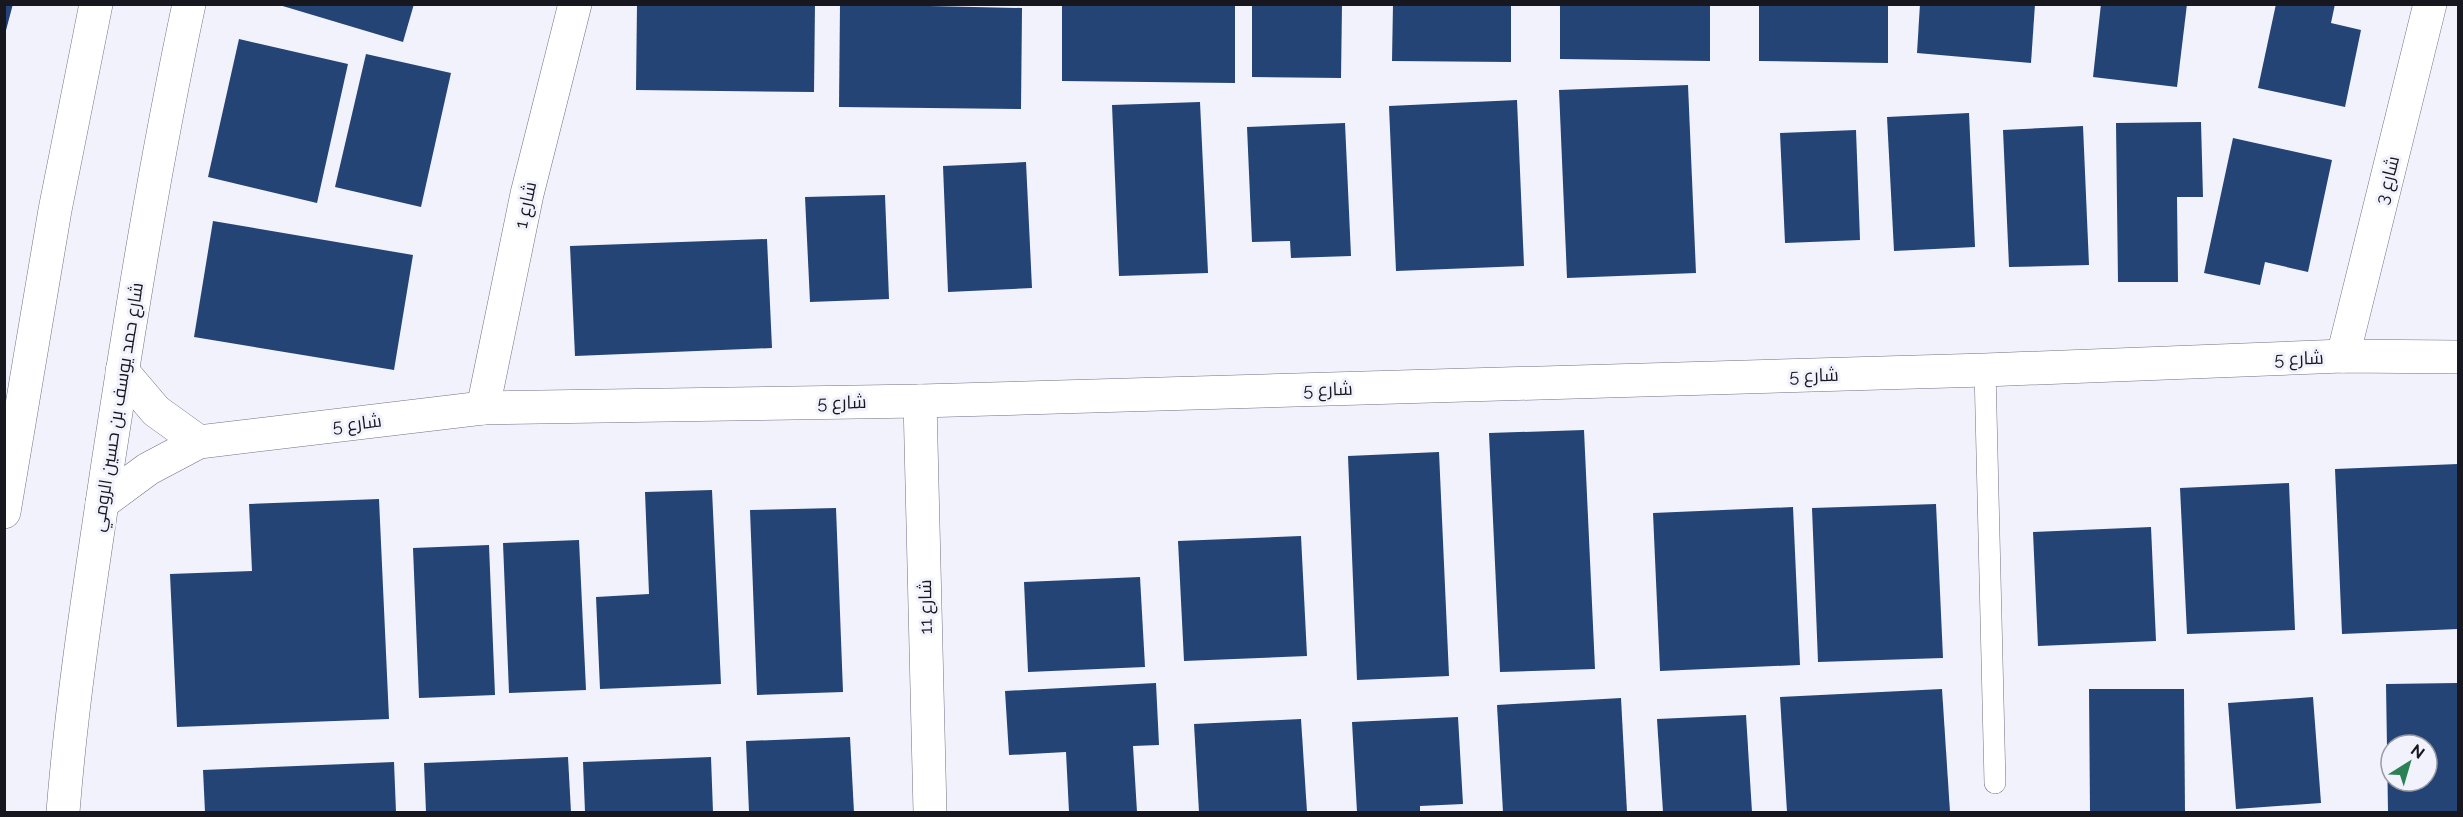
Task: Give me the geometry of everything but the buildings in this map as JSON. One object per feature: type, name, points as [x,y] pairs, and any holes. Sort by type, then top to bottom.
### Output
[{"type":"street","points":[[6,496],[55,210],[96,4]]},
{"type":"street","name":"شارع حمد يوسف بن حسين الرومي","points":[[63,813],[70,732],[122,371],[165,116],[189,4]]},
{"type":"street","name":"شارع 1","points":[[483,408],[527,194],[575,4]]},
{"type":"street","name":"شارع 3","points":[[2343,356],[2430,4]]},
{"type":"street","name":"شارع 5","points":[[102,503],[148,469],[199,442],[483,408],[920,401],[1985,370],[2343,356],[2458,357]]},
{"type":"street","points":[[122,371],[156,411],[199,442]]},
{"type":"street","name":"شارع 11","points":[[920,401],[930,813]]},
{"type":"lane","points":[[1985,370],[1995,783]]}]
